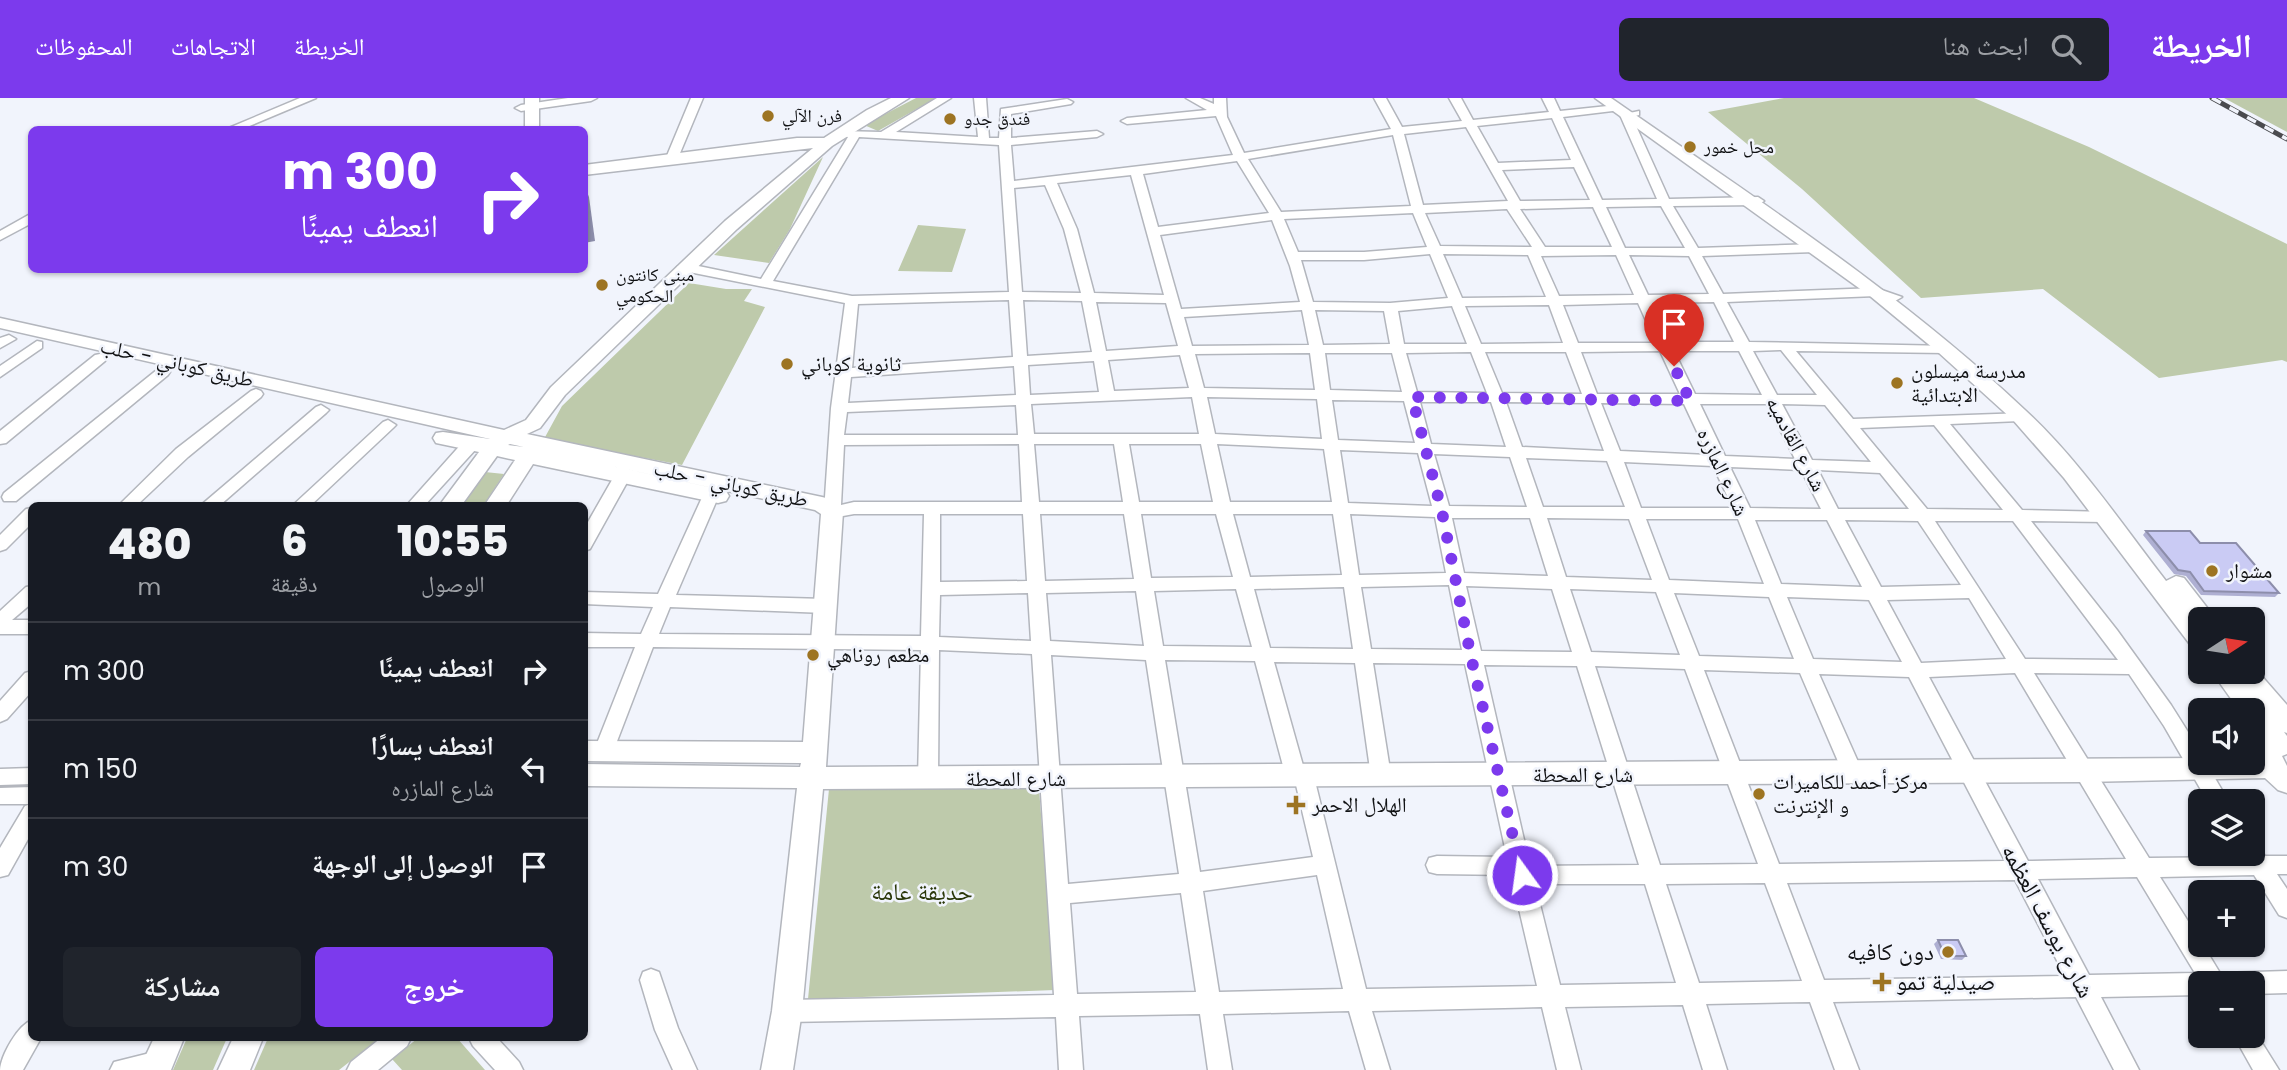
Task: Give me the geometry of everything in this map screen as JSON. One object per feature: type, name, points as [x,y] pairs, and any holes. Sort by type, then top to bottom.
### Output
[{"type":"main road","points":[[497,502],[558,391],[684,267],[827,143],[849,134],[872,113],[902,98]]},
{"type":"main road","points":[[522,126],[526,103]]},
{"type":"main road","points":[[526,103],[531,126]]},
{"type":"main road","points":[[1619,106],[1815,248],[1885,294],[2020,416],[2105,516],[2188,624]]},
{"type":"main road","points":[[588,169],[797,144],[827,143]]},
{"type":"main road","points":[[1751,201],[1955,344],[2040,421],[2085,470],[2194,607]]},
{"type":"main road","name":"طريق كوباني - حلب","points":[[2,336],[156,366],[498,443]]},
{"type":"main road","name":"طريق كوباني - حلب","points":[[2,336],[100,358],[156,366],[256,394],[470,445],[532,442],[822,504],[832,512]]},
{"type":"main road","points":[[453,502],[498,443],[532,442]]},
{"type":"main road","name":"طريق كوباني - حلب","points":[[532,442],[622,477],[816,514],[832,512]]},
{"type":"main road","points":[[778,1069],[813,766],[832,512]]},
{"type":"main road","points":[[2233,684],[2282,753]]},
{"type":"main road","points":[[2251,684],[2282,753]]},
{"type":"main road","points":[[594,751],[813,766]]},
{"type":"main road","points":[[588,775],[813,766]]},
{"type":"main road","name":"شارع المحطة","points":[[813,766],[928,779],[2188,769]]},
{"type":"main road","points":[[234,1070],[247,1041]]},
{"type":"street","points":[[239,126],[310,98]]},
{"type":"street","points":[[526,103],[591,98]]},
{"type":"street","points":[[672,158],[697,98]]},
{"type":"street","points":[[880,136],[946,98]]},
{"type":"street","points":[[980,98],[984,141]]},
{"type":"street","points":[[1192,98],[1209,107],[1219,106]]},
{"type":"street","points":[[1380,98],[1398,131],[1418,210],[1497,398],[1516,452],[1715,1070]]},
{"type":"street","points":[[1455,98],[1538,252],[1847,1070]]},
{"type":"street","points":[[1067,102],[1023,106],[1004,111],[1004,142],[1071,1070]]},
{"type":"street","points":[[1008,185],[1240,157],[1398,131],[1469,123],[1551,105],[1619,106]]},
{"type":"street","name":"شارع المازره","points":[[1551,105],[1744,514],[1774,591],[1853,773]]},
{"type":"street","points":[[1127,121],[1219,106]]},
{"type":"street","points":[[1219,106],[1240,157],[1276,216],[1293,256],[1308,306],[1324,395],[1381,776]]},
{"type":"street","name":"شارع القادميه","points":[[1619,106],[1638,152],[1664,202],[1718,297],[1969,772]]},
{"type":"street","points":[[765,284],[849,134],[1004,142],[1097,134]]},
{"type":"street","points":[[1494,167],[1578,163]]},
{"type":"street","points":[[1136,171],[1198,392],[1223,509],[1325,865],[1357,1000],[1378,1070]]},
{"type":"street","points":[[1049,180],[1061,200],[1089,297],[1108,397]]},
{"type":"street","points":[[1152,232],[1276,216],[1513,205],[1751,201]]},
{"type":"street","points":[[0,236],[28,219]]},
{"type":"street","points":[[1293,256],[1364,256],[1435,250],[1694,253],[1815,248]]},
{"type":"street","points":[[684,267],[852,300],[1016,296],[1089,297],[1173,306],[1390,307],[1455,302],[1885,294]]},
{"type":"street","points":[[852,300],[839,408],[832,512],[854,508],[1341,508],[1537,513],[2105,516]]},
{"type":"street","points":[[1390,307],[1398,351],[1442,512],[1498,776],[1569,1070]]},
{"type":"street","points":[[0,373],[37,345]]},
{"type":"street","points":[[844,373],[1187,350],[1398,351],[1785,346],[1946,349]]},
{"type":"street","points":[[1785,346],[1923,515],[1975,591],[2207,971]]},
{"type":"street","points":[[0,439],[100,358]]},
{"type":"street","points":[[28,509],[5,494],[156,366]]},
{"type":"street","points":[[839,408],[1198,392],[1592,400],[1828,400]]},
{"type":"street","points":[[130,502],[182,453],[256,394]]},
{"type":"street","points":[[213,502],[321,410]]},
{"type":"street","points":[[1847,424],[2020,416]]},
{"type":"street","points":[[1938,420],[2020,516],[2134,667],[2188,750]]},
{"type":"street","points":[[304,502],[388,425]]},
{"type":"street","points":[[836,440],[1208,439],[1885,468]]},
{"type":"street","points":[[1121,440],[1220,1070]]},
{"type":"street","points":[[418,502],[470,445]]},
{"type":"street","points":[[588,538],[622,477]]},
{"type":"street","points":[[594,751],[711,495]]},
{"type":"street","points":[[928,779],[932,508]]},
{"type":"street","points":[[0,545],[28,516]]},
{"type":"street","points":[[931,589],[1456,579],[1875,594],[1975,591]]},
{"type":"street","points":[[0,621],[28,596]]},
{"type":"street","points":[[588,598],[825,606]]},
{"type":"street","points":[[0,627],[28,628]]},
{"type":"street","points":[[588,640],[930,643],[1154,653],[1584,659],[1915,670],[2022,666],[2134,667]]},
{"type":"street","points":[[0,714],[28,682]]},
{"type":"street","name":"شارع يوسف العظمه","points":[[1969,772],[2127,1070]]},
{"type":"street","points":[[0,777],[28,776]]},
{"type":"street","points":[[0,796],[28,795]]},
{"type":"street","points":[[0,868],[28,819]]},
{"type":"street","points":[[2265,861],[2287,865]]},
{"type":"street","points":[[1059,894],[1190,883],[1325,865]]},
{"type":"street","points":[[1437,865],[1652,873],[2022,871],[2188,865]]},
{"type":"street","points":[[2260,866],[2287,908]]},
{"type":"street","points":[[651,980],[667,1030],[685,1070]]},
{"type":"street","points":[[2265,982],[2287,982]]},
{"type":"street","points":[[786,1011],[2188,984]]},
{"type":"street","points":[[10,1070],[28,1038]]},
{"type":"street","points":[[373,1066],[397,1041]]},
{"type":"street","points":[[484,1041],[511,1070]]},
{"type":"street","points":[[2253,1048],[2267,1070]]},
{"type":"street","points":[[122,1070],[160,1057]]},
{"type":"green space","points":[[916,98],[936,98],[878,131],[864,125]]},
{"type":"green space","points":[[1784,98],[1974,98],[2089,147],[2287,244],[2287,362],[2282,360],[2159,378],[2043,289],[1921,298],[1802,189],[1708,112]]},
{"type":"green space","points":[[2224,98],[2287,98],[2287,132]]},
{"type":"green space","points":[[823,157],[790,229],[769,263],[714,255]]},
{"type":"green space","points":[[918,225],[966,229],[952,272],[898,271]]},
{"type":"green space","points":[[689,283],[726,289],[752,289],[744,301],[765,307],[682,465],[544,439],[562,406]]},
{"type":"green space","points":[[485,472],[504,474],[486,502],[465,502]]},
{"type":"green space","name":"حديقة عامة","points":[[829,789],[1039,789],[1055,990],[808,999]]},
{"type":"green space","points":[[186,1041],[226,1041],[213,1070],[173,1070]]},
{"type":"green space","points":[[267,1041],[376,1041],[339,1070],[254,1070]]},
{"type":"green space","points":[[414,1041],[460,1041],[485,1070],[402,1070],[392,1059]]},
{"type":"building","name":"مشوار","points":[[2146,531],[2190,531],[2200,543],[2236,543],[2279,593],[2204,591],[2190,572],[2178,570]]},
{"type":"building","points":[[1938,940],[1958,940],[1966,956],[1945,956]]},
{"type":"railway","points":[[2212,98],[2287,139]]},
{"type":"place","name":"فرن الآلي","points":[[768,116]]},
{"type":"place","name":"فندق جدو","points":[[950,119]]},
{"type":"place","name":"محل خمور","points":[[1690,147]]},
{"type":"place","name":"مبنى كانتون الحكومي","points":[[602,285]]},
{"type":"place","name":"ثانوية كوباني","points":[[787,364]]},
{"type":"place","name":"مدرسة ميسلون الابتدائية","points":[[1897,383]]},
{"type":"place","name":"مشوار","points":[[2212,571]]},
{"type":"place","name":"مطعم روناهي","points":[[813,655]]},
{"type":"place","name":"مركز أحمد للكاميرات و الإنترنت","points":[[1759,794]]},
{"type":"place","name":"الهلال الاحمر","points":[[1296,805]]},
{"type":"place","name":"دون كافيه","points":[[1948,952]]},
{"type":"place","name":"صيدلية تمو","points":[[1882,982]]},
{"type":"route","points":[[1522,875],[1471,657],[1442,512],[1412,397],[1690,401],[1674,366]]}]
